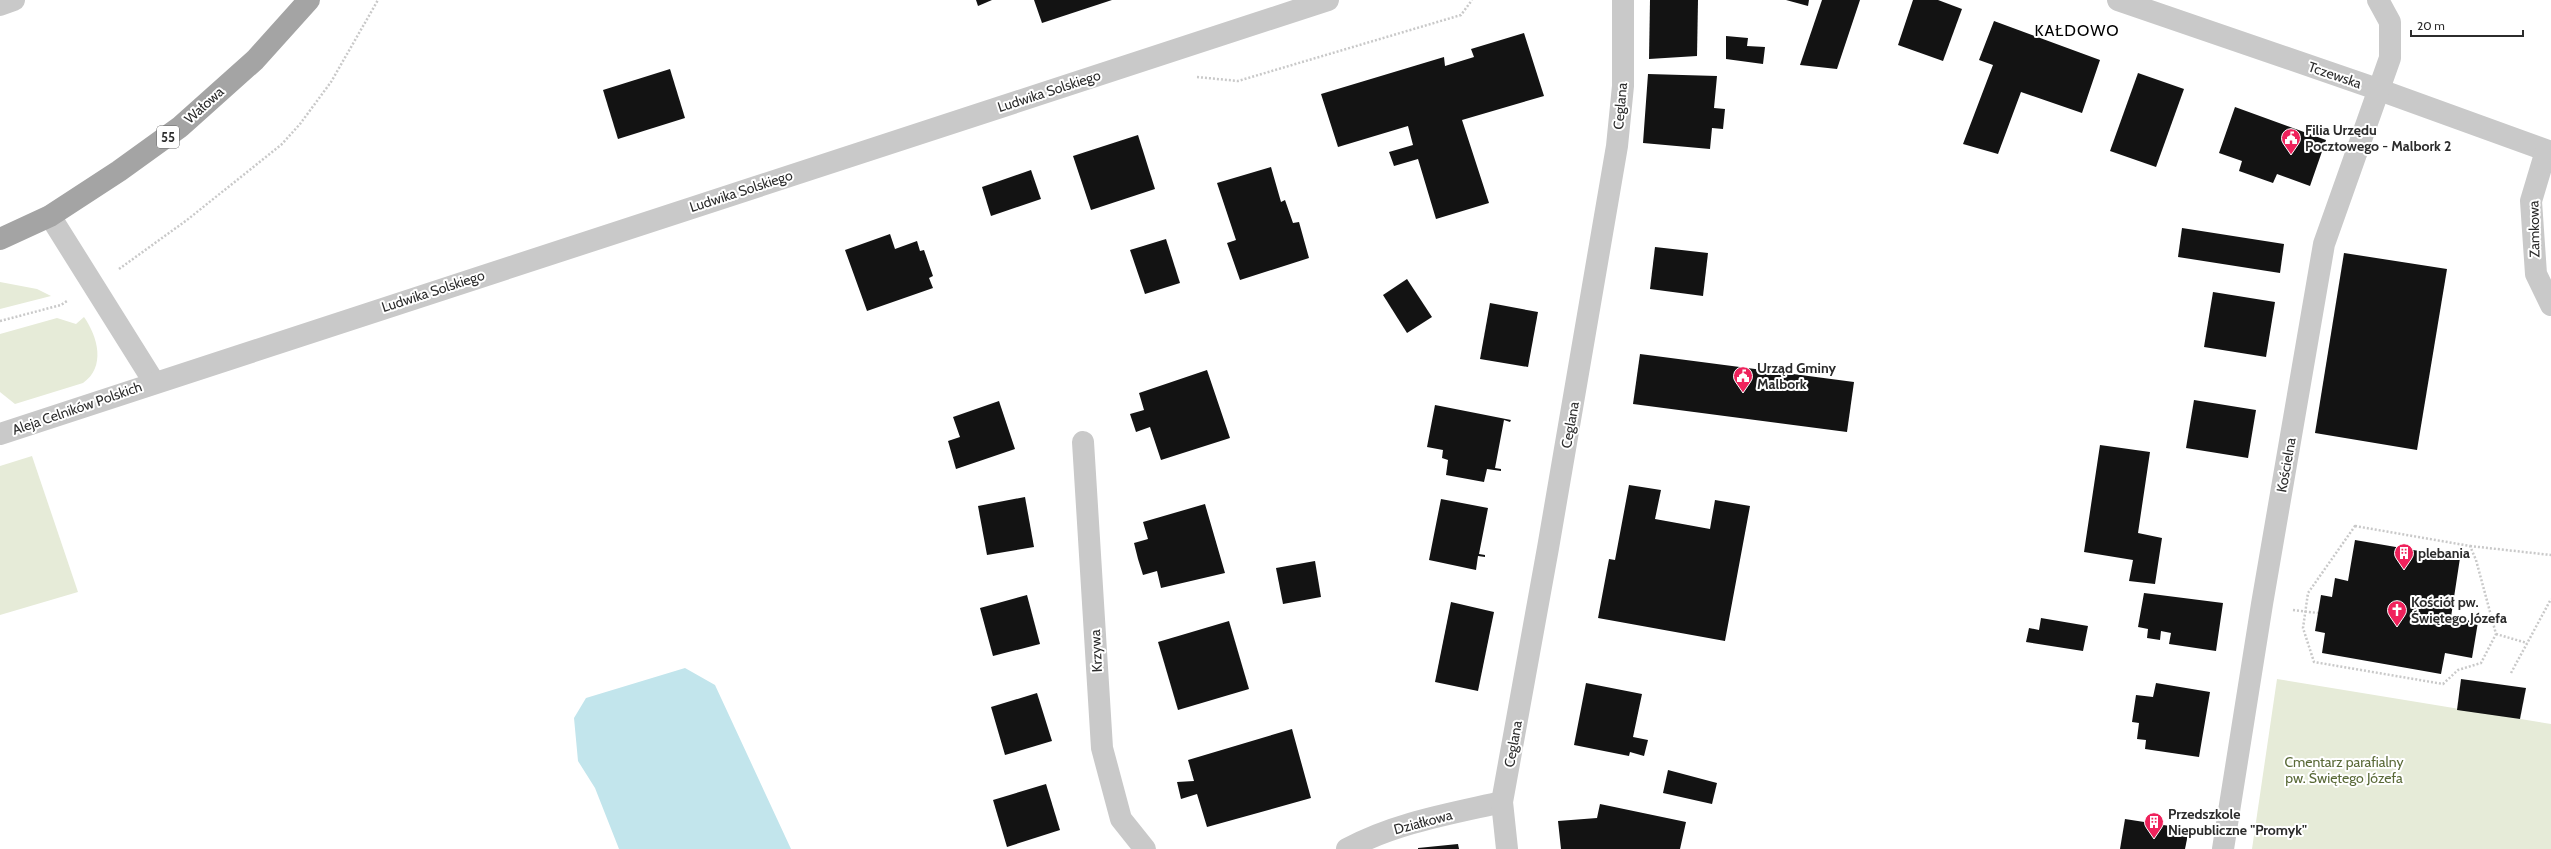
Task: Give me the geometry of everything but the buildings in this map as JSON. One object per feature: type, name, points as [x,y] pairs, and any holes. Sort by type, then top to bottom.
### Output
[{"type":"main road","name":"Wałowa","points":[[0,239],[50,216],[120,171],[180,127],[256,60],[310,0]]},
{"type":"street","points":[[0,5],[14,0]]},
{"type":"street","name":"Ludwika Solskiego","points":[[154,382],[1328,0]]},
{"type":"street","name":"Ceglana","points":[[1507,849],[1502,802],[1548,548],[1617,146],[1623,86],[1623,0]]},
{"type":"street","name":"Tczewska","points":[[2118,0],[2377,89],[2549,152]]},
{"type":"street","name":"Kościelna","points":[[2223,849],[2263,596],[2324,244],[2368,122],[2377,89],[2390,58],[2390,22],[2378,0]]},
{"type":"street","name":"Zamkowa","points":[[2549,152],[2531,201],[2536,274],[2551,306]]},
{"type":"street","points":[[50,216],[154,382]]},
{"type":"street","name":"Aleja Celników Polskich","points":[[0,434],[154,382]]},
{"type":"street","name":"Krzywa","points":[[1083,442],[1102,748],[1121,819],[1145,849]]},
{"type":"street","name":"Działkowa","points":[[1347,849],[1365,839],[1416,821],[1502,802]]},
{"type":"path","points":[[122,267],[187,220],[282,144],[300,124],[330,82],[378,0]]},
{"type":"path","points":[[0,321],[61,305]]},
{"type":"path","points":[[2470,546],[2476,560],[2496,634],[2481,663],[2458,670],[2443,684],[2314,662],[2303,628],[2304,611],[2308,593],[2355,526],[2470,546],[2551,555]]},
{"type":"path","points":[[2511,672],[2551,599]]},
{"type":"path","points":[[2294,610],[2318,613]]},
{"type":"path","points":[[2496,634],[2527,643]]},
{"type":"green space","points":[[0,282],[37,289],[51,296],[0,309]]},
{"type":"green space","points":[[84,317],[96,342],[97,360],[95,369],[83,383],[15,404],[0,392],[0,334],[57,318],[76,324]]},
{"type":"green space","points":[[32,456],[78,592],[0,615],[0,466]]},
{"type":"green space","name":"Cmentarz parafialny pw. Świętego Józefa","points":[[2277,679],[2551,724],[2551,849],[2252,849]]},
{"type":"water","points":[[685,668],[715,685],[791,849],[619,849],[595,788],[578,761],[574,718],[586,698]]},
{"type":"place","name":"Filia Urzędu Pocztowego - Malbork 2","points":[[2291,155]]},
{"type":"place","name":"Urząd Gminy Malbork","points":[[1743,393]]},
{"type":"place","name":"plebania","points":[[2404,570]]},
{"type":"place","name":"Kościół pw. Świętego Józefa","points":[[2397,627]]},
{"type":"place","name":"Przedszkole Niepubliczne \"Promyk\"","points":[[2154,839]]},
{"type":"district","name":"KAŁDOWO","points":[[2077,30]]}]
